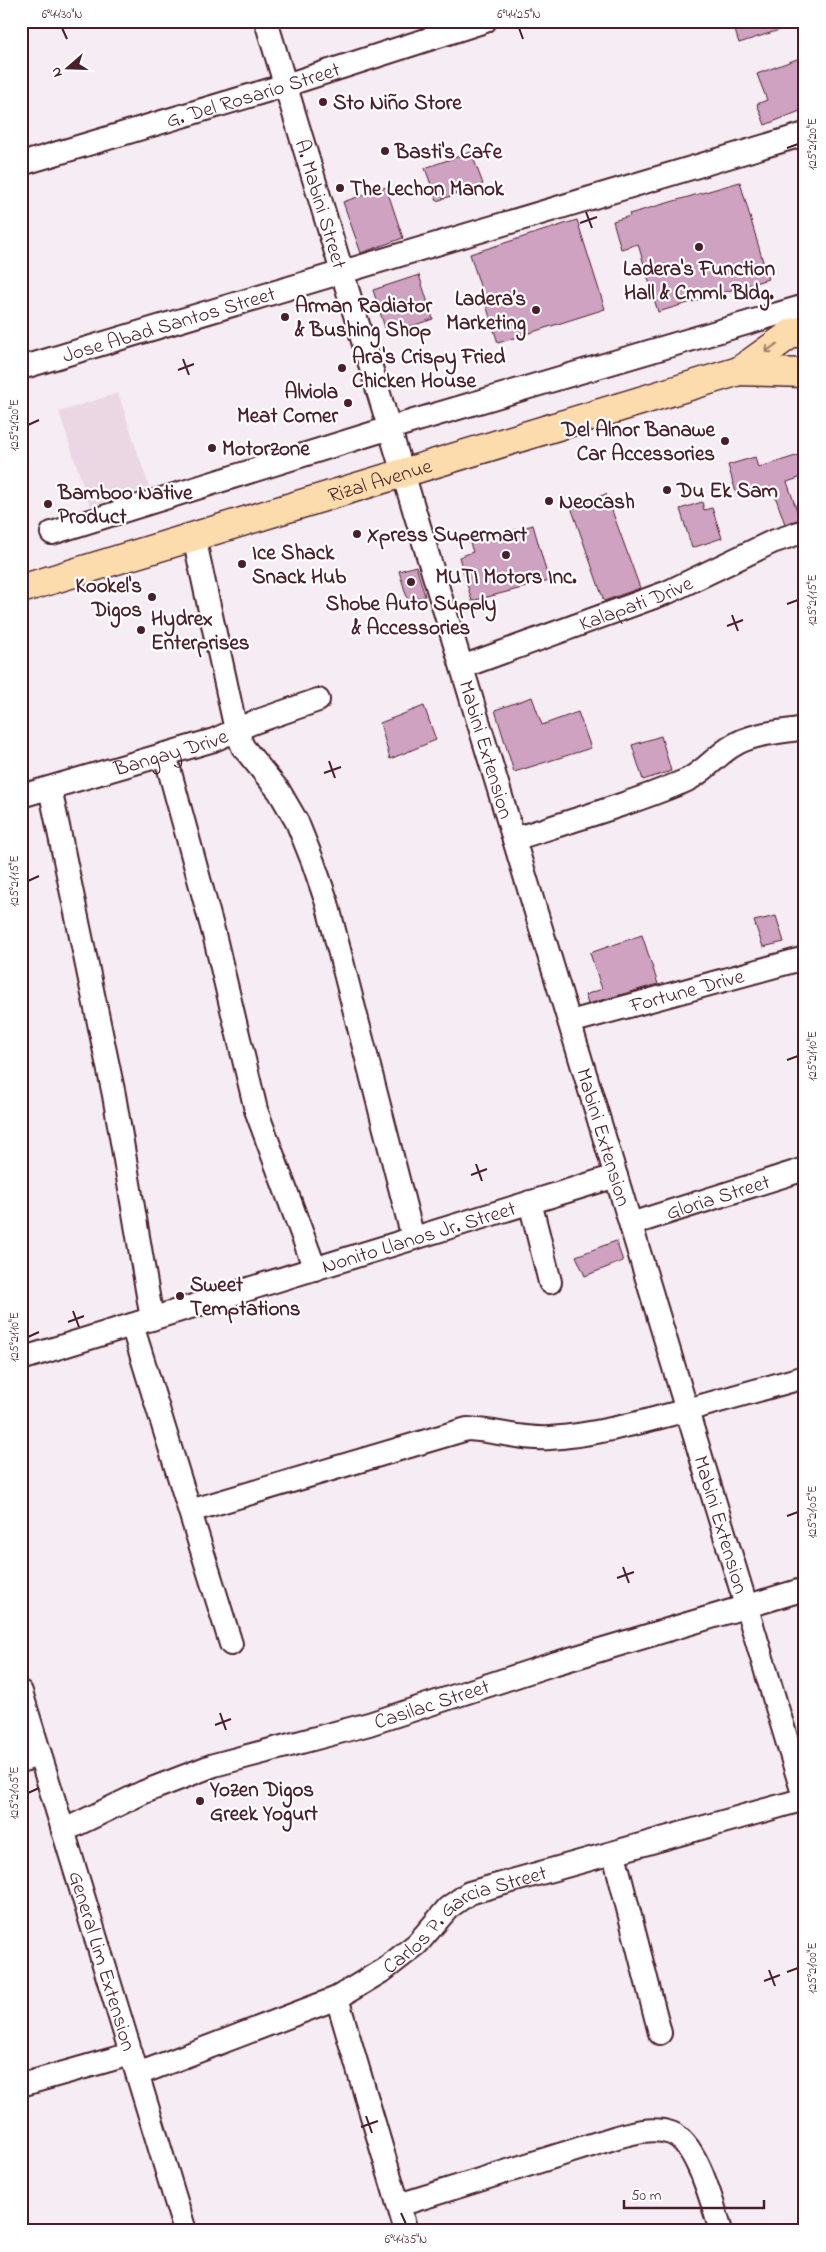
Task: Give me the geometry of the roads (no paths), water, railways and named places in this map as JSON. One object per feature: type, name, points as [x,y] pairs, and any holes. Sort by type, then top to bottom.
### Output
[{"type":"main road","name":"Rizal Avenue","points":[[21,589],[739,371],[792,333],[805,330]]},
{"type":"main road","name":"Rizal Avenue","points":[[739,371],[805,373]]},
{"type":"street","name":"A. Mabini Street","points":[[266,21],[404,474]]},
{"type":"street","name":"G. Del Rosario Street","points":[[21,164],[286,85],[485,21]]},
{"type":"street","name":"Jose Abad Santos Street","points":[[21,368],[805,134]]},
{"type":"street","points":[[52,534],[390,428],[805,306]]},
{"type":"street","name":"Mabini Extension","points":[[404,474],[805,1799]]},
{"type":"street","name":"Kalapati Drive","points":[[462,666],[668,592],[772,542],[805,531]]},
{"type":"street","points":[[194,537],[236,730],[242,747],[279,791],[297,822],[327,903],[413,1238]]},
{"type":"street","name":"Bangay Drive","points":[[21,796],[214,740],[318,700]]},
{"type":"street","points":[[514,839],[624,804],[688,780],[703,771],[716,757],[736,743],[805,728]]},
{"type":"street","points":[[166,754],[214,934],[256,1110],[315,1269]]},
{"type":"street","points":[[50,788],[114,1095],[142,1322],[190,1511],[231,1644]]},
{"type":"street","name":"Fortune Drive","points":[[570,1022],[805,958]]},
{"type":"street","name":"Gloria Street","points":[[631,1224],[805,1170]]},
{"type":"street","name":"Nonito Llanos Jr. Street","points":[[21,1359],[616,1176]]},
{"type":"street","points":[[530,1202],[550,1282]]},
{"type":"street","points":[[190,1511],[467,1430],[487,1430],[512,1436],[548,1439],[628,1426],[805,1377]]},
{"type":"street","name":"Casilac Street","points":[[64,1830],[144,1792],[214,1766],[394,1716],[553,1664],[805,1589]]},
{"type":"street","name":"General Lim Extension","points":[[21,1692],[31,1758],[64,1830],[186,2231]]},
{"type":"street","name":"Carlos P. Garcia Street","points":[[21,2085],[135,2064],[337,1998],[385,1968],[417,1944],[448,1908],[469,1893],[614,1854],[805,1799]]},
{"type":"street","points":[[614,1854],[660,2033]]},
{"type":"street","points":[[337,1998],[406,2231]]},
{"type":"street","points":[[398,2205],[617,2137],[639,2131],[658,2130],[673,2134],[686,2143],[707,2188],[721,2231]]},
{"type":"place","name":"Sto Niño Store","points":[[323,102]]},
{"type":"place","name":"Basti's Cafe","points":[[385,151]]},
{"type":"place","name":"The Lechon Manok","points":[[340,188]]},
{"type":"place","name":"Ladera's Function Hall & Cmml. Bldg.","points":[[699,247]]},
{"type":"place","name":"Ladera’s Marketing","points":[[536,310]]},
{"type":"place","name":"Arman Radiator & Bushing Shop","points":[[285,317]]},
{"type":"place","name":"Ara's Crispy Fried Chicken House","points":[[342,368]]},
{"type":"place","name":"Alviola Meat Corner","points":[[348,403]]},
{"type":"place","name":"Del Alnor Banawe Car Accessories","points":[[725,441]]},
{"type":"place","name":"Motorzone","points":[[212,448]]},
{"type":"place","name":"Du Ek Sam","points":[[667,490]]},
{"type":"place","name":"Neocash","points":[[549,501]]},
{"type":"place","name":"Bamboo Native Product","points":[[48,504]]},
{"type":"place","name":"Xpress Supermart","points":[[357,534]]},
{"type":"place","name":"MUTI Motors Inc.","points":[[506,555]]},
{"type":"place","name":"Ice Shack Snack Hub","points":[[242,564]]},
{"type":"place","name":"Shobe Auto Supply & Accessories","points":[[411,582]]},
{"type":"place","name":"Kookel's Digos","points":[[152,597]]},
{"type":"place","name":"Hydrex Enterprises","points":[[141,630]]},
{"type":"place","name":"Sweet Temptations","points":[[180,1296]]},
{"type":"place","name":"Yozen Digos Greek Yogurt","points":[[200,1801]]}]
